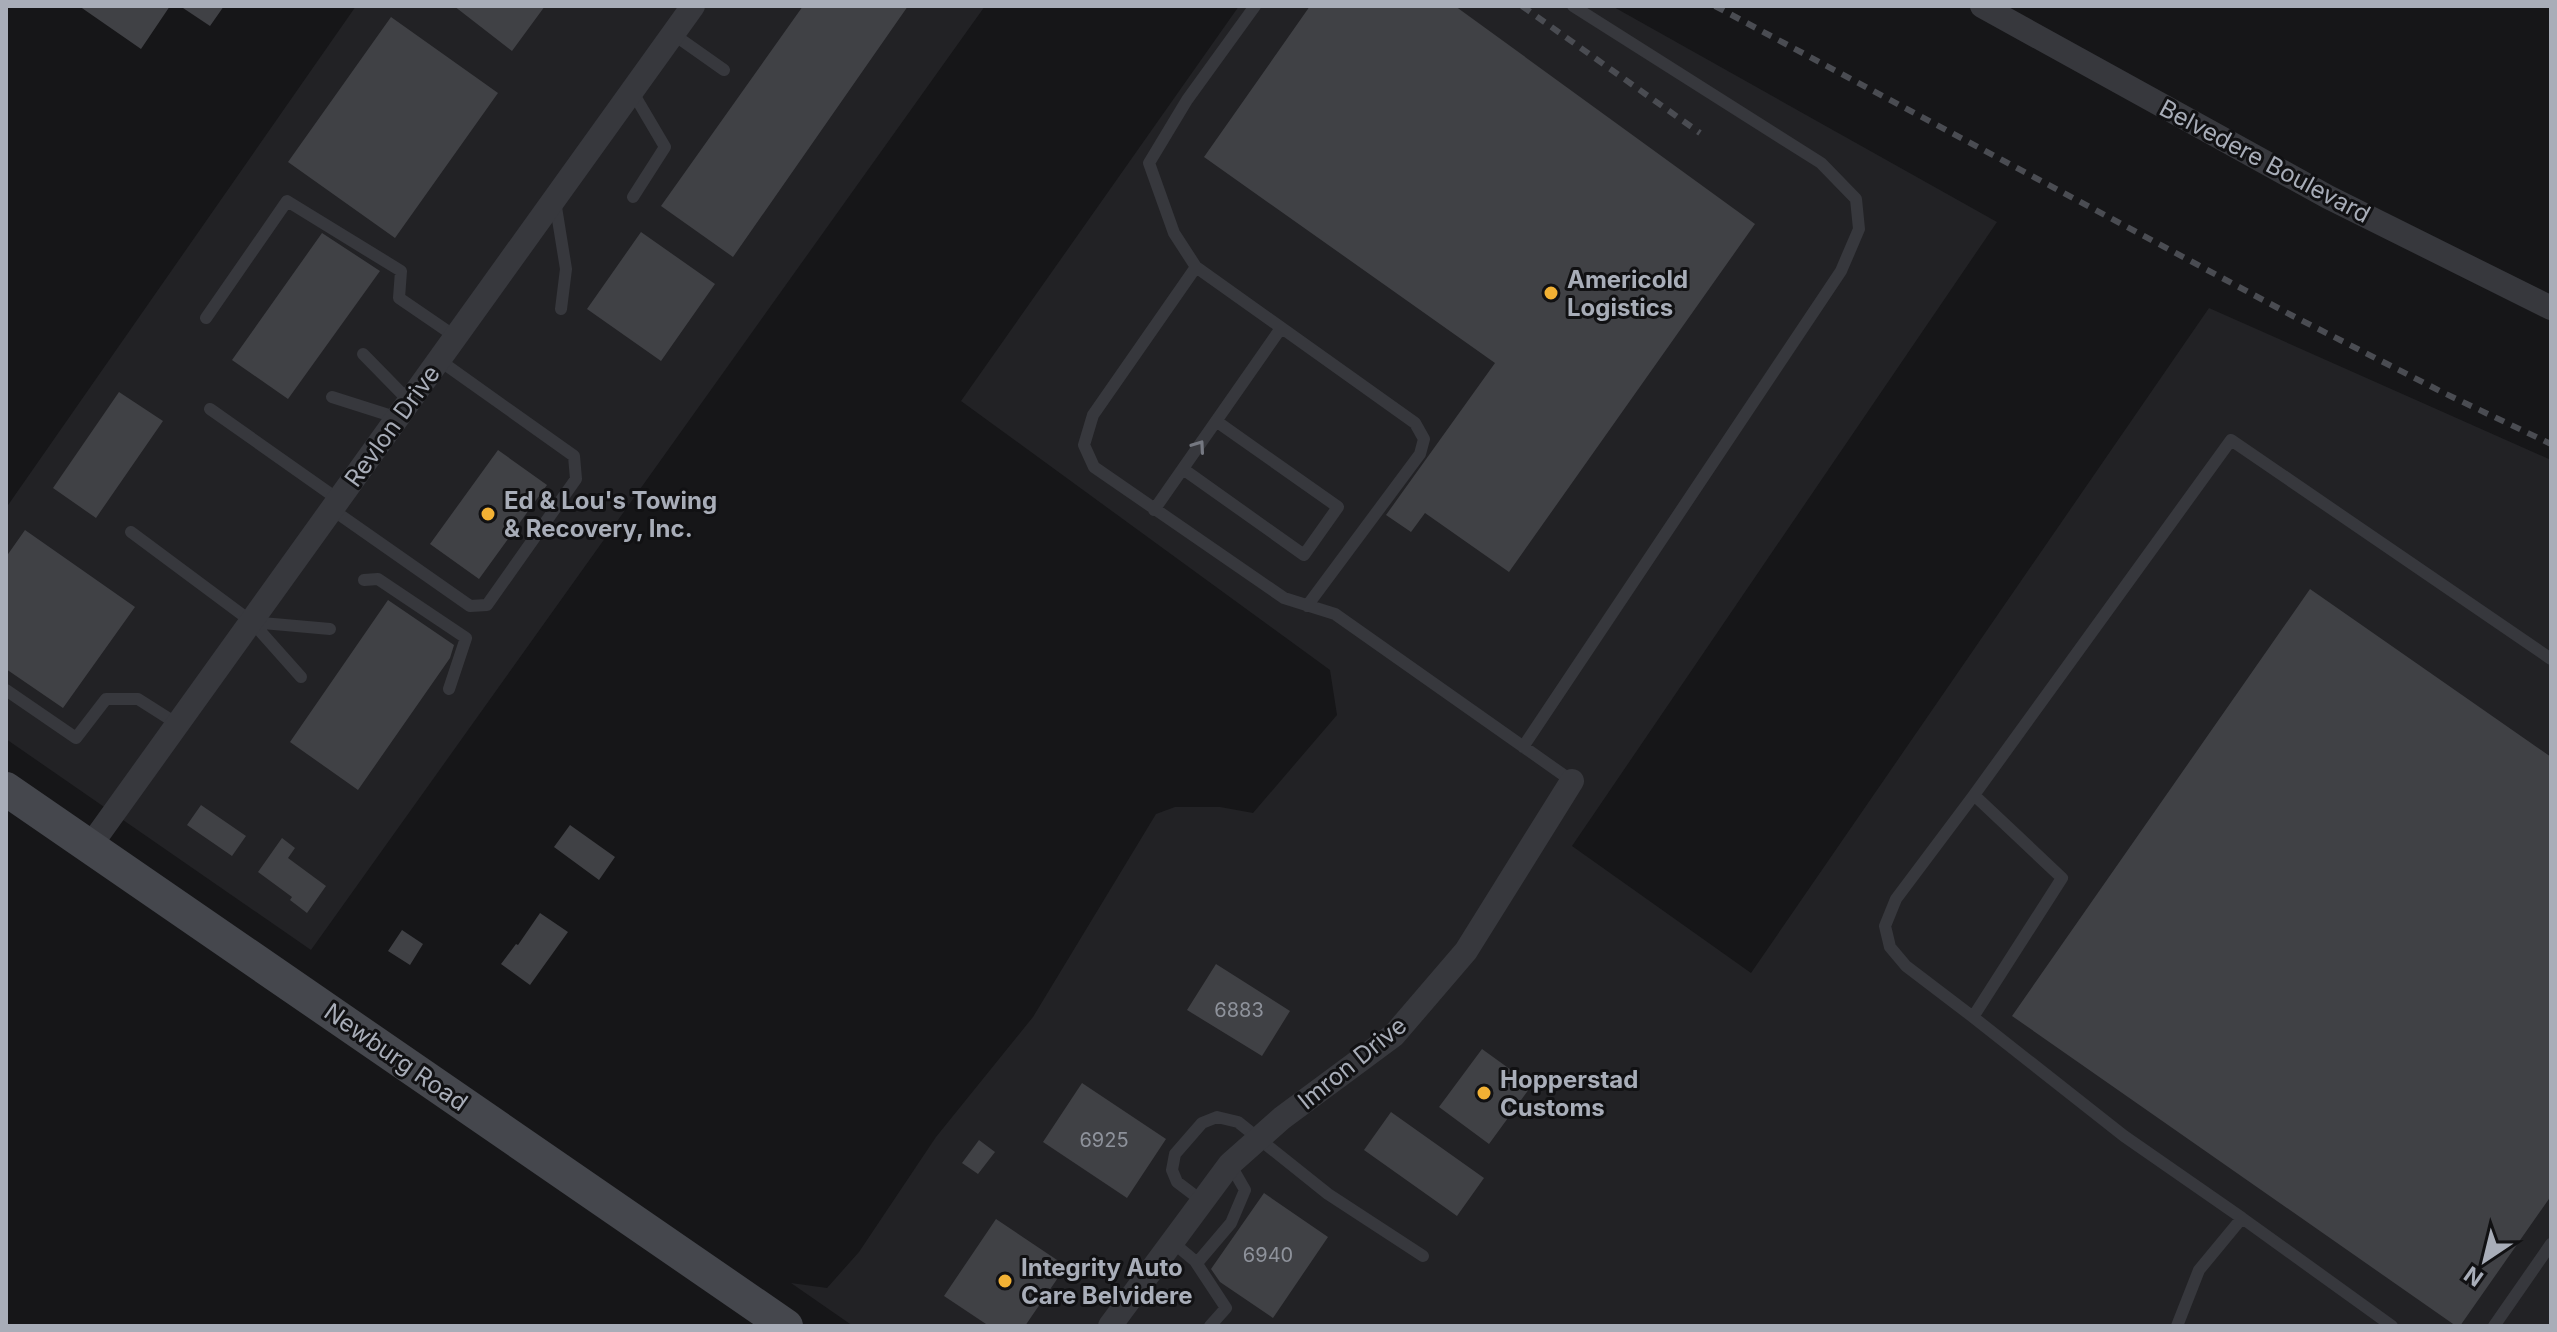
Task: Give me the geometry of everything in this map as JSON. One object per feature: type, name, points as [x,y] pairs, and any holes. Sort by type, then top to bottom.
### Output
[{"type":"main road","name":"Newburg Road","points":[[6,789],[786,1326]]},
{"type":"street","name":"Revlon Drive","points":[[90,846],[693,6]]},
{"type":"street","name":"Belvedere Boulevard","points":[[1982,6],[2328,197],[2551,308]]},
{"type":"street","name":"Imron Drive","points":[[1111,1326],[1230,1164],[1282,1118],[1394,1035],[1466,951],[1572,781]]},
{"type":"lane","points":[[1255,6],[1187,100],[1149,163],[1174,233],[1196,267],[1415,423],[1424,439],[1420,454],[1307,606]]},
{"type":"lane","points":[[1523,747],[1841,271],[1859,229],[1856,199],[1821,163],[1573,6]]},
{"type":"lane","points":[[673,34],[724,70]]},
{"type":"lane","points":[[632,90],[665,147],[633,197]]},
{"type":"lane","points":[[554,200],[566,269],[561,309]]},
{"type":"lane","points":[[206,318],[287,201],[401,271],[399,298],[456,337]]},
{"type":"lane","points":[[1196,267],[1093,415],[1084,445],[1094,467],[1284,598],[1335,614],[1572,781]]},
{"type":"lane","points":[[1154,510],[1281,328]]},
{"type":"lane","points":[[363,354],[404,410]]},
{"type":"lane","points":[[210,409],[470,606],[487,605],[576,479],[574,456],[439,360]]},
{"type":"lane","points":[[332,397],[404,410]]},
{"type":"lane","points":[[1183,469],[1304,555],[1330,519],[1338,507],[1216,421]]},
{"type":"lane","points":[[2392,1326],[2124,1136],[1906,966],[1890,947],[1885,926],[1896,899],[2231,440],[2551,659]]},
{"type":"lane","points":[[131,532],[252,622],[301,677]]},
{"type":"lane","points":[[364,580],[378,579],[466,638],[449,689]]},
{"type":"lane","points":[[252,622],[330,629]]},
{"type":"lane","points":[[6,690],[76,738],[106,699],[138,699],[179,725]]},
{"type":"lane","points":[[1973,1017],[2062,878],[1974,795]]},
{"type":"lane","points":[[1202,1201],[1177,1182],[1172,1170],[1175,1154],[1202,1123],[1217,1117],[1238,1122],[1328,1194],[1423,1256]]},
{"type":"lane","points":[[1197,1263],[1231,1223],[1245,1190],[1230,1164]]},
{"type":"lane","points":[[2177,1326],[2199,1270],[2242,1218]]},
{"type":"lane","points":[[1171,1241],[1197,1263],[1226,1308],[1210,1326]]},
{"type":"lane","points":[[2494,1326],[2551,1244]]},
{"type":"shaded area","points":[[356,6],[985,6],[311,950],[6,739],[6,508]]},
{"type":"shaded area","points":[[1239,6],[1612,6],[1997,222],[1572,846],[1751,973],[2209,308],[2551,460],[2551,1326],[853,1326],[791,1283],[827,1288],[859,1252],[936,1137],[1033,1017],[1156,814],[1175,807],[1220,807],[1253,813],[1337,715],[1330,670],[961,401]]},
{"type":"building","points":[[79,6],[170,6],[141,49]]},
{"type":"building","points":[[180,6],[224,6],[210,26]]},
{"type":"building","points":[[454,6],[545,6],[512,51]]},
{"type":"building","points":[[803,6],[908,6],[733,257],[661,206]]},
{"type":"building","name":"Americold Logistics","points":[[1310,6],[1455,6],[1755,224],[1509,572],[1425,513],[1411,532],[1386,515],[1495,363],[1204,157]]},
{"type":"building","points":[[391,17],[498,93],[395,238],[288,162]]},
{"type":"building","points":[[641,232],[715,284],[661,361],[587,309]]},
{"type":"building","points":[[322,233],[380,271],[288,399],[232,360]]},
{"type":"building","points":[[119,392],[163,421],[96,518],[53,488]]},
{"type":"building","name":"Ed & Lou's Towing & Recovery, Inc.","points":[[498,450],[547,485],[479,579],[430,544]]},
{"type":"building","points":[[25,530],[135,607],[63,708],[6,669],[6,557]]},
{"type":"building","points":[[2310,589],[2551,757],[2551,1196],[2460,1326],[2012,1016]]},
{"type":"building","points":[[388,600],[454,645],[450,658],[358,790],[290,742]]},
{"type":"building","points":[[201,805],[246,836],[232,856],[187,825]]},
{"type":"building","points":[[570,825],[615,857],[599,880],[554,847]]},
{"type":"building","points":[[282,838],[295,848],[288,858],[326,886],[307,913],[290,900],[292,897],[258,872]]},
{"type":"building","points":[[540,913],[568,932],[530,985],[501,964]]},
{"type":"building","points":[[402,930],[423,944],[410,965],[388,951]]},
{"type":"building","points":[[1216,964],[1290,1011],[1262,1056],[1187,1010]]},
{"type":"building","points":[[1482,1049],[1532,1085],[1489,1144],[1439,1107]]},
{"type":"building","points":[[1082,1083],[1166,1139],[1127,1198],[1043,1142]]},
{"type":"building","points":[[1391,1112],[1484,1178],[1457,1216],[1364,1150]]},
{"type":"building","points":[[979,1140],[995,1152],[978,1174],[962,1163]]},
{"type":"building","points":[[1264,1193],[1328,1237],[1273,1318],[1220,1282],[1211,1269]]},
{"type":"building","name":"Integrity Auto Care Belvidere","points":[[996,1219],[1066,1266],[1025,1326],[989,1326],[944,1296]]},
{"type":"railway","points":[[1522,6],[1700,133]]},
{"type":"railway","points":[[1715,6],[2293,316],[2551,444]]},
{"type":"place","name":"Americold Logistics","points":[[1551,293]]},
{"type":"place","name":"Ed & Lou's Towing & Recovery, Inc.","points":[[488,514]]},
{"type":"place","name":"Hopperstad Customs","points":[[1484,1093]]},
{"type":"place","name":"Integrity Auto Care Belvidere","points":[[1005,1281]]}]
